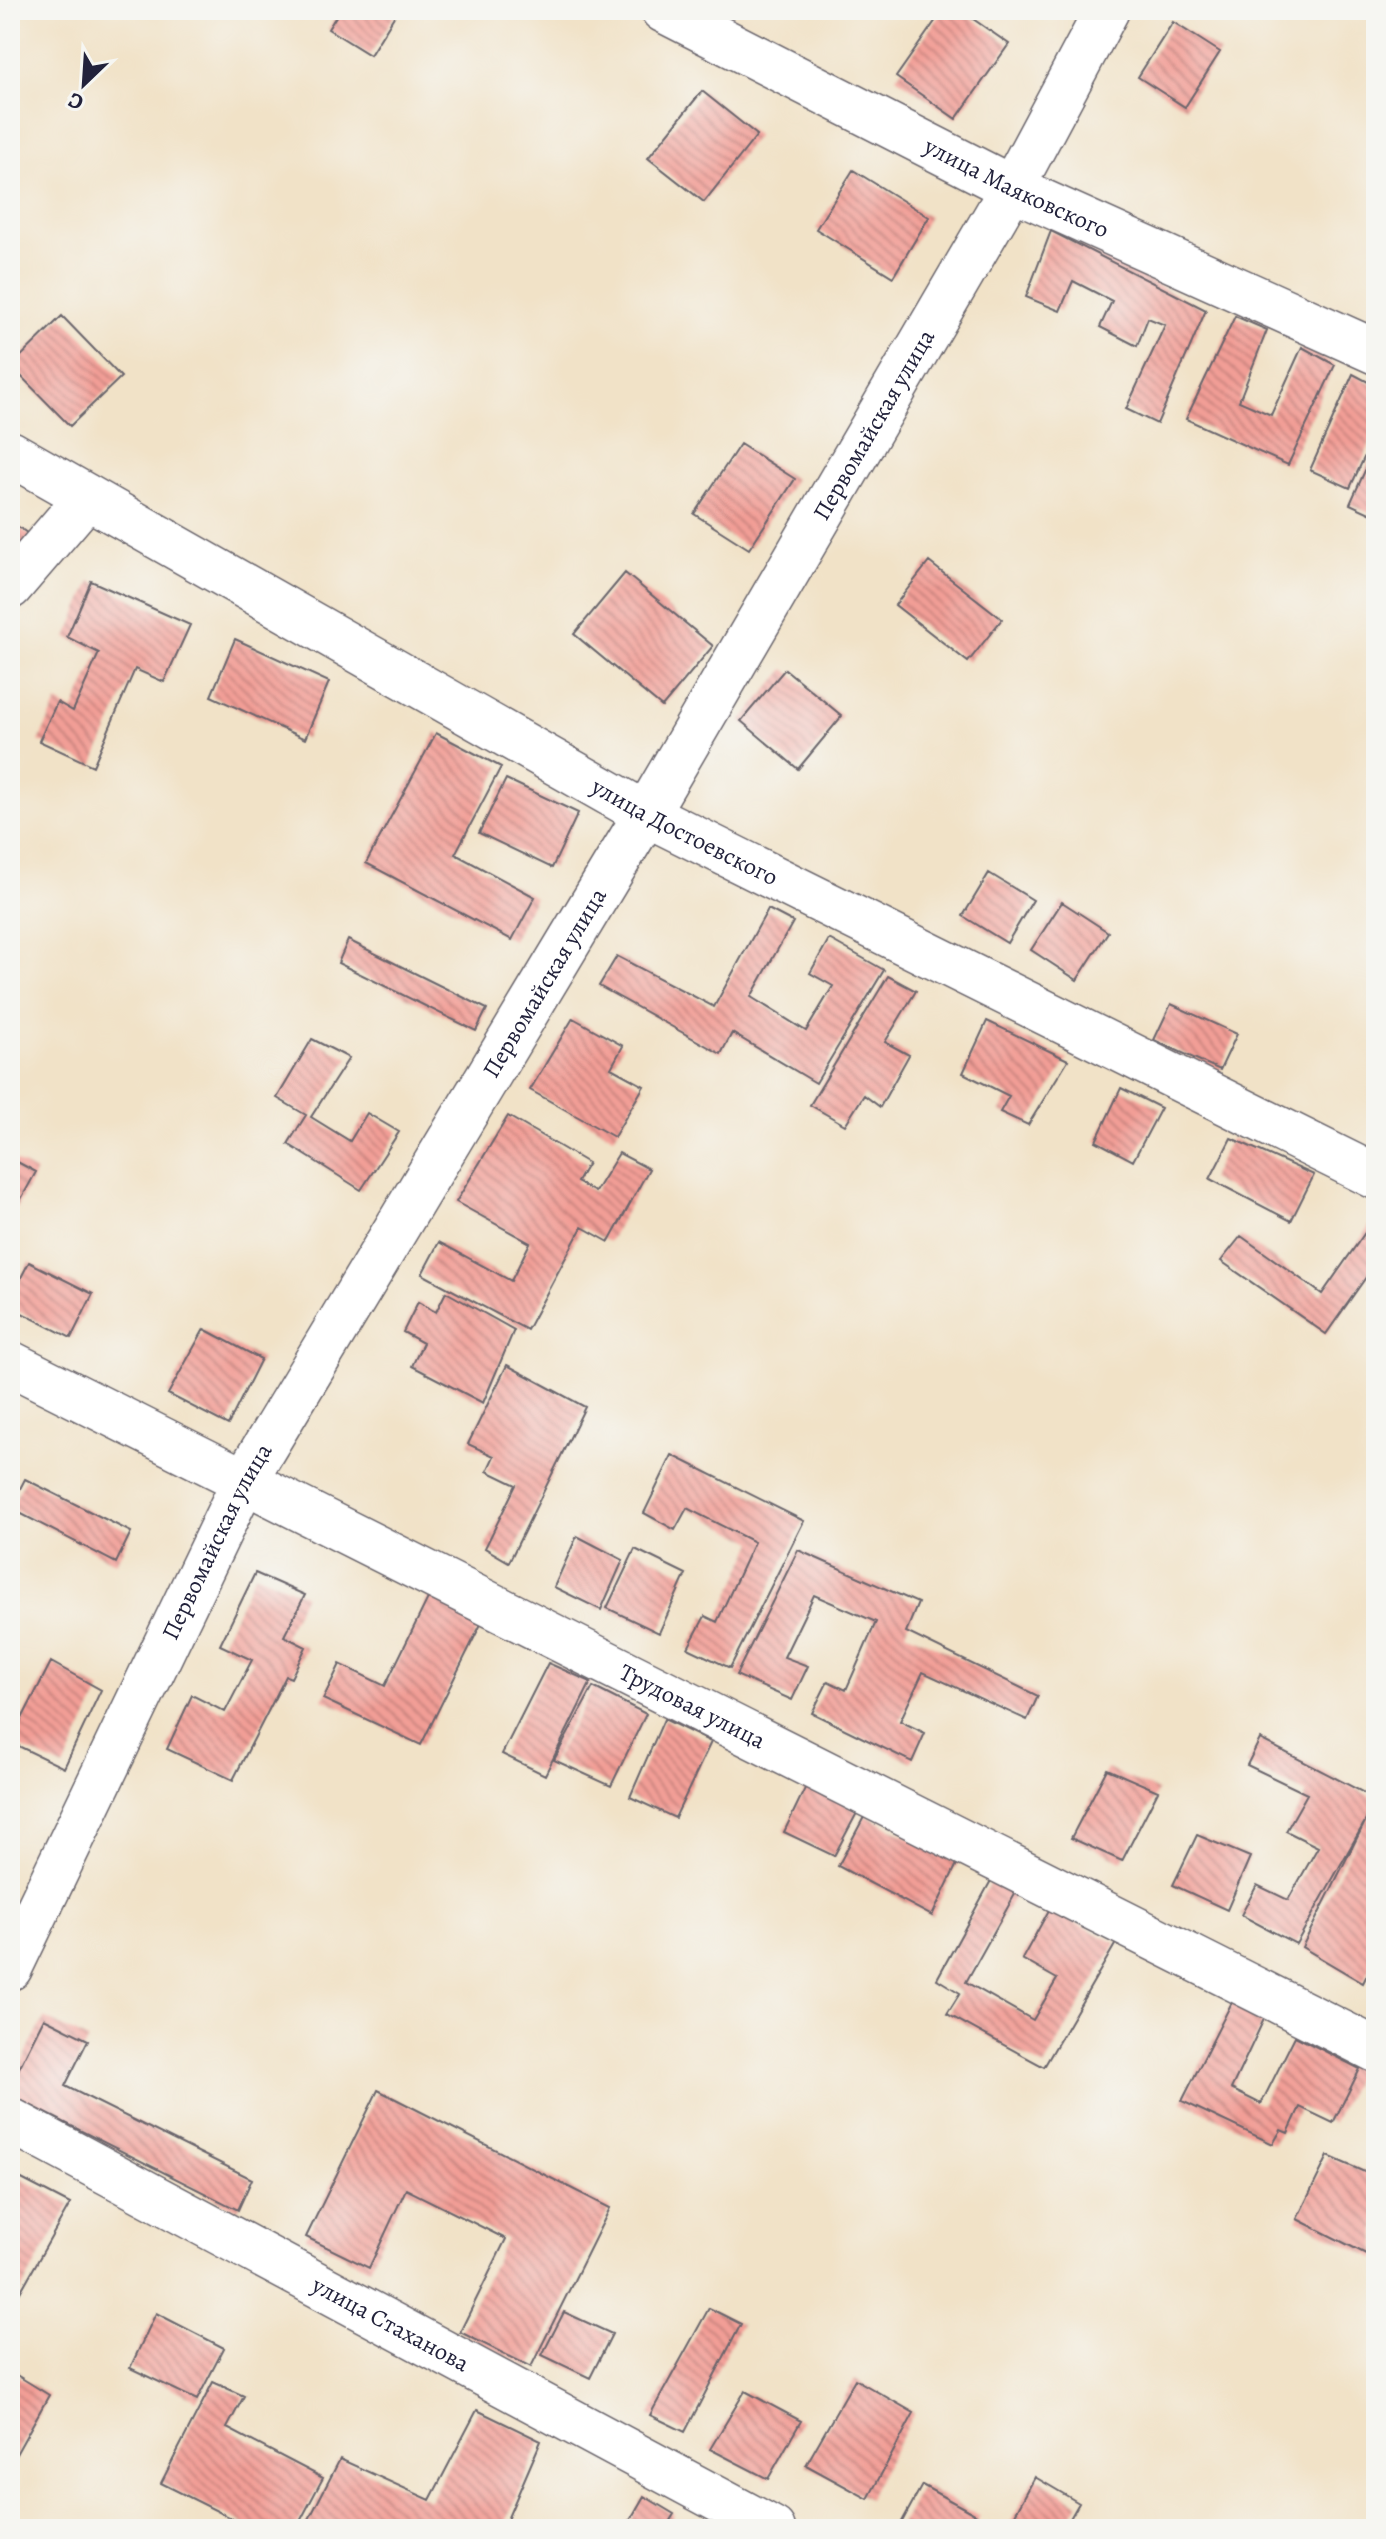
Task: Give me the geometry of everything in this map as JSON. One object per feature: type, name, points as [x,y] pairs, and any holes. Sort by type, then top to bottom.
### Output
[{"type":"street","name":"улица Маяковского","points":[[663,10],[1012,188],[1376,352]]},
{"type":"street","name":"Первомайская улица","points":[[10,1968],[243,1483],[646,814],[1012,188],[1107,10]]},
{"type":"street","name":"улица Достоевского","points":[[10,453],[646,814],[1376,1177]]},
{"type":"street","points":[[10,587],[87,497]]},
{"type":"street","name":"Трудовая улица","points":[[10,1363],[243,1483],[1376,2050]]},
{"type":"street","name":"улица Стаханова","points":[[10,2120],[773,2529]]},
{"type":"building","points":[[340,10],[398,10],[370,55],[328,29]]},
{"type":"building","points":[[943,10],[960,10],[1009,44],[956,119],[896,77]]},
{"type":"building","points":[[1173,22],[1220,52],[1185,107],[1138,77]]},
{"type":"building","points":[[702,91],[757,135],[704,202],[648,158]]},
{"type":"building","points":[[853,170],[929,217],[893,277],[816,229]]},
{"type":"building","points":[[1051,231],[1206,310],[1157,424],[1126,409],[1165,325],[1148,318],[1137,346],[1100,327],[1112,301],[1073,281],[1060,311],[1026,297]]},
{"type":"building","points":[[62,316],[121,377],[70,426],[11,366]]},
{"type":"building","points":[[1235,316],[1267,330],[1239,401],[1271,415],[1302,347],[1335,365],[1288,465],[1186,419]]},
{"type":"building","points":[[1353,374],[1376,386],[1376,432],[1350,488],[1310,470]]},
{"type":"building","points":[[740,444],[795,479],[749,549],[694,514]]},
{"type":"building","points":[[1376,446],[1376,516],[1350,504]]},
{"type":"building","points":[[10,521],[34,538],[10,571]]},
{"type":"building","points":[[929,562],[1002,619],[968,662],[895,605]]},
{"type":"building","points":[[625,573],[713,646],[662,707],[574,634]]},
{"type":"building","points":[[91,581],[190,625],[164,682],[135,669],[93,766],[39,741],[57,702],[73,711],[99,653],[67,637]]},
{"type":"building","points":[[235,639],[329,682],[305,739],[211,696]]},
{"type":"building","points":[[785,669],[842,716],[798,769],[741,721]]},
{"type":"building","points":[[436,733],[501,767],[455,854],[535,897],[512,940],[366,863]]},
{"type":"building","points":[[506,779],[578,813],[552,868],[479,833]]},
{"type":"building","points":[[989,873],[1033,900],[1007,943],[963,916]]},
{"type":"building","points":[[1062,902],[1108,932],[1077,980],[1031,950]]},
{"type":"building","points":[[768,909],[793,922],[751,997],[806,1031],[833,986],[810,973],[829,939],[884,970],[816,1083],[732,1033],[721,1054],[599,986],[617,956],[714,1007]]},
{"type":"building","points":[[348,940],[487,1009],[476,1031],[338,963]]},
{"type":"building","points":[[888,976],[916,991],[885,1042],[909,1055],[880,1107],[864,1095],[845,1125],[810,1105]]},
{"type":"building","points":[[1171,1004],[1237,1034],[1220,1070],[1154,1040]]},
{"type":"building","points":[[573,1018],[623,1046],[611,1068],[644,1086],[614,1137],[530,1090]]},
{"type":"building","points":[[987,1021],[1068,1060],[1028,1125],[1000,1112],[1009,1096],[963,1073]]},
{"type":"building","points":[[312,1039],[349,1058],[311,1117],[350,1141],[367,1113],[399,1132],[361,1190],[288,1144],[306,1115],[277,1098]]},
{"type":"building","points":[[1121,1088],[1161,1108],[1133,1161],[1096,1141]]},
{"type":"building","points":[[508,1116],[588,1163],[577,1182],[595,1192],[619,1153],[649,1169],[609,1242],[582,1227],[527,1330],[422,1274],[439,1242],[511,1281],[530,1243],[456,1202]]},
{"type":"building","points":[[1231,1138],[1314,1175],[1291,1221],[1210,1179]]},
{"type":"building","points":[[10,1158],[36,1172],[10,1219]]},
{"type":"building","points":[[1376,1217],[1376,1263],[1326,1334],[1221,1261],[1241,1236],[1322,1294]]},
{"type":"building","points":[[29,1262],[93,1294],[71,1338],[10,1307],[10,1299]]},
{"type":"building","points":[[446,1292],[514,1330],[483,1403],[412,1366],[423,1343],[403,1332],[418,1302],[436,1312]]},
{"type":"building","points":[[204,1329],[261,1359],[228,1425],[168,1394]]},
{"type":"building","points":[[507,1365],[585,1407],[509,1562],[485,1548],[516,1485],[487,1471],[494,1456],[468,1444]]},
{"type":"building","points":[[672,1455],[804,1521],[730,1668],[688,1648],[705,1616],[717,1622],[754,1542],[687,1508],[675,1530],[644,1513]]},
{"type":"building","points":[[25,1479],[131,1532],[116,1563],[10,1508]]},
{"type":"building","points":[[577,1536],[623,1560],[601,1610],[554,1587]]},
{"type":"building","points":[[635,1549],[686,1574],[659,1633],[607,1608]]},
{"type":"building","points":[[798,1550],[918,1603],[906,1632],[1038,1696],[1027,1720],[923,1672],[900,1721],[925,1733],[912,1762],[812,1713],[828,1681],[846,1690],[876,1622],[814,1595],[784,1657],[808,1666],[792,1700],[736,1675]]},
{"type":"building","points":[[255,1573],[305,1595],[284,1636],[306,1647],[291,1678],[286,1676],[233,1780],[167,1749],[192,1695],[225,1712],[252,1660],[220,1645]]},
{"type":"building","points":[[430,1594],[483,1620],[421,1745],[323,1699],[340,1664],[385,1686]]},
{"type":"building","points":[[51,1662],[101,1690],[64,1768],[10,1742]]},
{"type":"building","points":[[548,1663],[591,1682],[545,1775],[502,1754]]},
{"type":"building","points":[[593,1687],[646,1714],[611,1786],[554,1760]]},
{"type":"building","points":[[664,1719],[711,1742],[675,1818],[630,1797]]},
{"type":"building","points":[[1260,1739],[1376,1799],[1376,1957],[1363,1983],[1302,1947],[1367,1818],[1296,1944],[1241,1915],[1257,1885],[1288,1900],[1318,1847],[1286,1831],[1307,1794],[1247,1765]]},
{"type":"building","points":[[1107,1769],[1158,1791],[1122,1861],[1071,1838]]},
{"type":"building","points":[[807,1784],[858,1811],[834,1856],[784,1832]]},
{"type":"building","points":[[865,1815],[958,1862],[932,1916],[838,1866]]},
{"type":"building","points":[[1197,1835],[1250,1857],[1227,1910],[1173,1885]]},
{"type":"building","points":[[994,1875],[1019,1887],[966,1982],[1033,2020],[1057,1979],[1022,1959],[1049,1910],[1116,1943],[1044,2067],[947,2014],[960,1993],[937,1979]]},
{"type":"building","points":[[1233,2000],[1265,2017],[1231,2089],[1261,2104],[1295,2036],[1360,2069],[1333,2123],[1300,2107],[1288,2133],[1281,2130],[1273,2144],[1182,2101]]},
{"type":"building","points":[[44,2018],[88,2040],[65,2086],[252,2179],[238,2210],[10,2095],[10,2086]]},
{"type":"building","points":[[378,2090],[610,2208],[531,2367],[460,2332],[506,2239],[406,2189],[369,2268],[306,2237]]},
{"type":"building","points":[[1328,2156],[1376,2177],[1376,2259],[1297,2219]]},
{"type":"building","points":[[10,2173],[70,2204],[10,2310]]},
{"type":"building","points":[[709,2308],[741,2324],[685,2432],[650,2415]]},
{"type":"building","points":[[564,2312],[612,2334],[590,2378],[542,2355]]},
{"type":"building","points":[[156,2313],[224,2348],[197,2400],[130,2368]]},
{"type":"building","points":[[10,2371],[49,2395],[10,2465]]},
{"type":"building","points":[[855,2379],[914,2413],[868,2499],[806,2465]]},
{"type":"building","points":[[213,2382],[244,2396],[227,2428],[323,2478],[296,2529],[253,2529],[161,2483]]},
{"type":"building","points":[[745,2391],[801,2421],[768,2479],[710,2449]]},
{"type":"building","points":[[477,2410],[541,2441],[503,2529],[305,2527],[340,2459],[430,2500]]},
{"type":"building","points":[[1035,2477],[1079,2503],[1064,2529],[1007,2529]]},
{"type":"building","points":[[922,2485],[980,2517],[973,2529],[898,2529]]},
{"type":"building","points":[[644,2496],[674,2514],[665,2529],[625,2529]]}]
